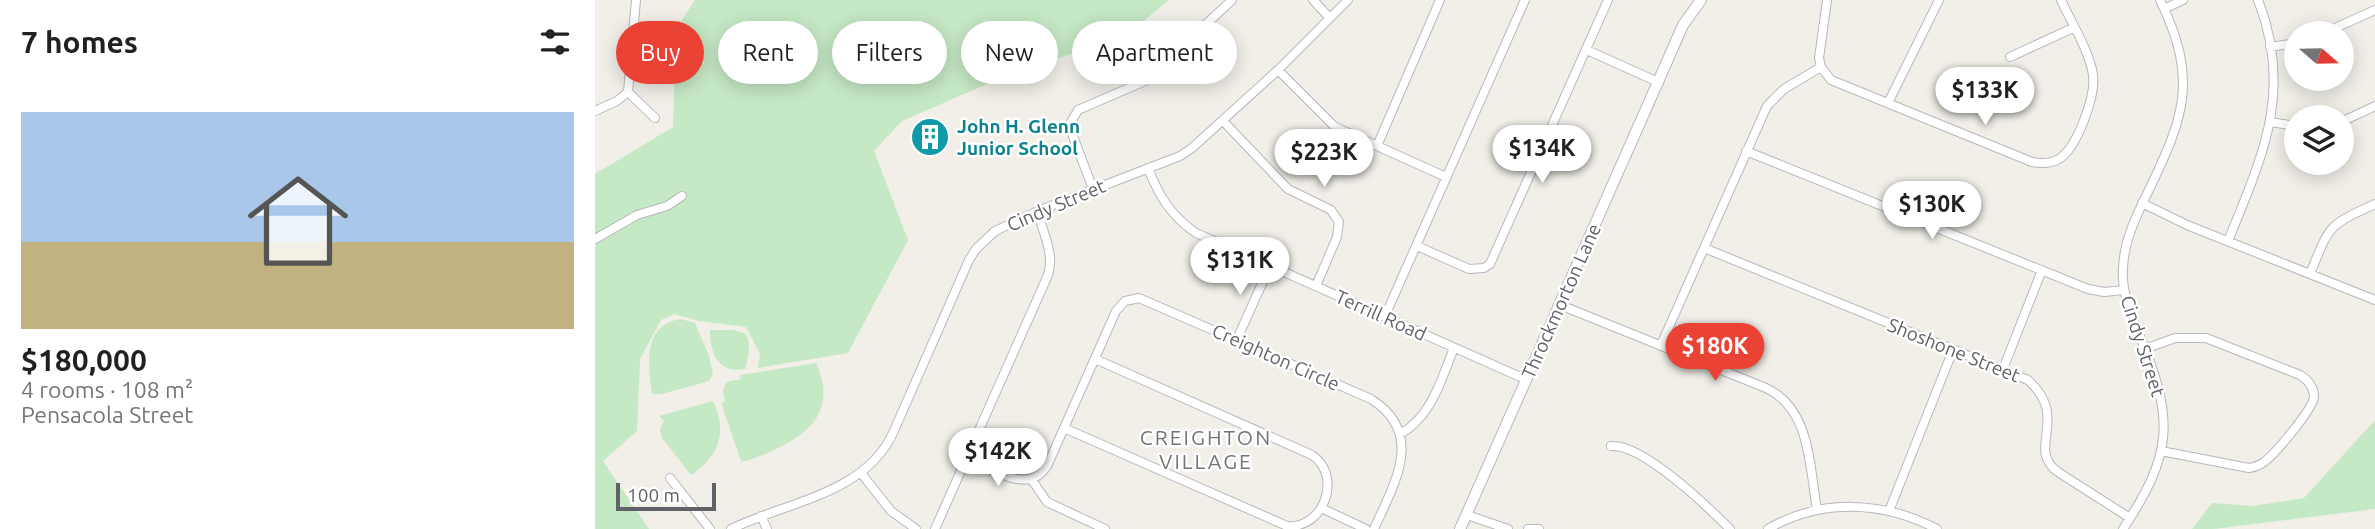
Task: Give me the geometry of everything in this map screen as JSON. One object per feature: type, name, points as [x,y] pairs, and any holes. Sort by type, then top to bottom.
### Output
[{"type":"street","points":[[595,111],[617,101],[628,92],[636,0]]},
{"type":"street","points":[[1093,189],[1071,131],[1071,122],[1078,110],[1152,77],[1232,0]]},
{"type":"street","points":[[1313,0],[1330,18]]},
{"type":"street","name":"Cindy Street","points":[[731,529],[840,485],[861,474],[880,456],[890,441],[976,248],[995,231],[1038,211],[1179,156],[1223,121],[1348,0]]},
{"type":"street","points":[[1377,146],[1440,0]]},
{"type":"street","points":[[1385,316],[1525,0]]},
{"type":"street","points":[[1417,246],[1469,269],[1484,268],[1490,264],[1608,0]]},
{"type":"street","name":"Throckmorton Lane","points":[[1460,529],[1683,25],[1701,0]]},
{"type":"street","points":[[1826,0],[1819,58],[1821,67],[1831,80],[2032,162],[2046,163],[2056,161],[2068,150],[2093,96],[2092,68],[2061,0]]},
{"type":"street","points":[[1888,103],[1940,0]]},
{"type":"street","points":[[2162,4],[2183,0]]},
{"type":"street","points":[[2228,241],[2258,167],[2270,122],[2273,88],[2270,47],[2258,0]]},
{"type":"street","name":"Cindy Street","points":[[2123,529],[2150,487],[2161,451],[2164,428],[2162,397],[2124,290],[2123,270],[2126,249],[2142,203],[2172,142],[2182,101],[2180,52],[2162,4]]},
{"type":"street","points":[[2351,21],[2375,10]]},
{"type":"street","points":[[2011,57],[2073,28]]},
{"type":"street","points":[[2270,47],[2284,45]]},
{"type":"street","points":[[1587,50],[1658,82]]},
{"type":"street","points":[[1661,345],[1767,106],[1784,89],[1821,67]]},
{"type":"street","points":[[1278,69],[1340,130],[1446,177]]},
{"type":"street","points":[[628,92],[655,118]]},
{"type":"street","points":[[2354,116],[2375,106]]},
{"type":"street","points":[[1223,121],[1288,189],[1324,205],[1336,215],[1339,222],[1337,237],[1316,286]]},
{"type":"street","points":[[2270,122],[2284,124]]},
{"type":"street","points":[[1746,151],[2094,290],[2124,290]]},
{"type":"street","name":"Terrill Road","points":[[1148,168],[1162,199],[1173,215],[1212,241],[1525,379]]},
{"type":"street","points":[[595,239],[637,215],[667,206],[682,196]]},
{"type":"street","points":[[2142,203],[2375,300]]},
{"type":"street","points":[[2310,274],[2332,227],[2340,220],[2375,204]]},
{"type":"street","points":[[936,529],[1050,269],[1051,253],[1039,222],[1038,211]]},
{"type":"street","name":"Shoshone Street","points":[[1704,248],[2028,380],[2043,398],[2049,421],[2044,456],[2050,466],[2130,519]]},
{"type":"street","points":[[1237,339],[1270,266]]},
{"type":"street","points":[[2003,369],[2042,270]]},
{"type":"street","name":"Creighton Circle","points":[[1032,480],[1046,469],[1118,306],[1135,298],[1148,300],[1371,400],[1387,412],[1400,434]]},
{"type":"street","points":[[1560,305],[1766,388],[1789,404],[1803,430],[1817,509]]},
{"type":"street","points":[[2145,349],[2183,337],[2214,340],[2300,375],[2309,381],[2313,392],[2313,401],[2306,412],[2268,458],[2258,466],[2249,468],[2161,451]]},
{"type":"street","points":[[1374,529],[1399,472],[1402,454],[1400,434],[1422,417],[1454,348]]},
{"type":"street","points":[[1889,511],[1953,350]]},
{"type":"street","points":[[1064,428],[1287,526],[1306,523],[1321,508],[1327,491],[1328,476],[1317,459],[1095,359]]},
{"type":"street","points":[[1611,446],[1628,448],[1649,461],[1696,497],[1730,529]]},
{"type":"street","points":[[967,458],[1018,480],[1032,480],[1047,502],[1105,529]]},
{"type":"street","points":[[861,474],[891,511],[916,529]]},
{"type":"street","points":[[670,478],[710,529]]},
{"type":"street","points":[[1768,529],[1786,519],[1817,509],[1853,507],[1889,511],[1937,529]]},
{"type":"street","points":[[1321,508],[1366,529]]},
{"type":"street","points":[[1467,514],[1508,529]]},
{"type":"street","points":[[761,516],[767,529]]},
{"type":"street","points":[[1528,529],[1539,529]]},
{"type":"green space","points":[[695,0],[1169,0],[1143,21],[1072,21],[1072,54],[1058,58],[1058,21],[961,21],[961,84],[987,84],[902,121],[874,151],[908,240],[848,353],[758,368],[760,354],[746,327],[699,321],[674,314],[661,320],[640,359],[637,431],[603,461],[649,529],[595,529],[595,174],[673,127],[674,84],[704,84],[704,21],[681,21]]},
{"type":"green space","points":[[681,319],[695,323],[709,356],[713,374],[709,381],[662,394],[652,394],[650,348],[659,329]]},
{"type":"green space","points":[[710,330],[734,330],[746,334],[749,347],[745,369],[728,368],[717,360]]},
{"type":"green space","points":[[816,363],[823,383],[823,401],[809,428],[781,447],[741,461],[721,403],[725,402],[723,390],[727,382],[741,379],[740,375]]},
{"type":"green space","points":[[713,401],[720,423],[718,443],[708,460],[691,475],[662,438],[660,429],[664,421],[659,416]]},
{"type":"green space","points":[[2375,420],[2375,509],[2214,529],[2192,529],[2212,503],[2253,506],[2304,498]]},
{"type":"place","name":"John H. Glenn Junior School","points":[[930,137]]},
{"type":"district","name":"CREIGHTON VILLAGE","points":[[1206,449]]}]
